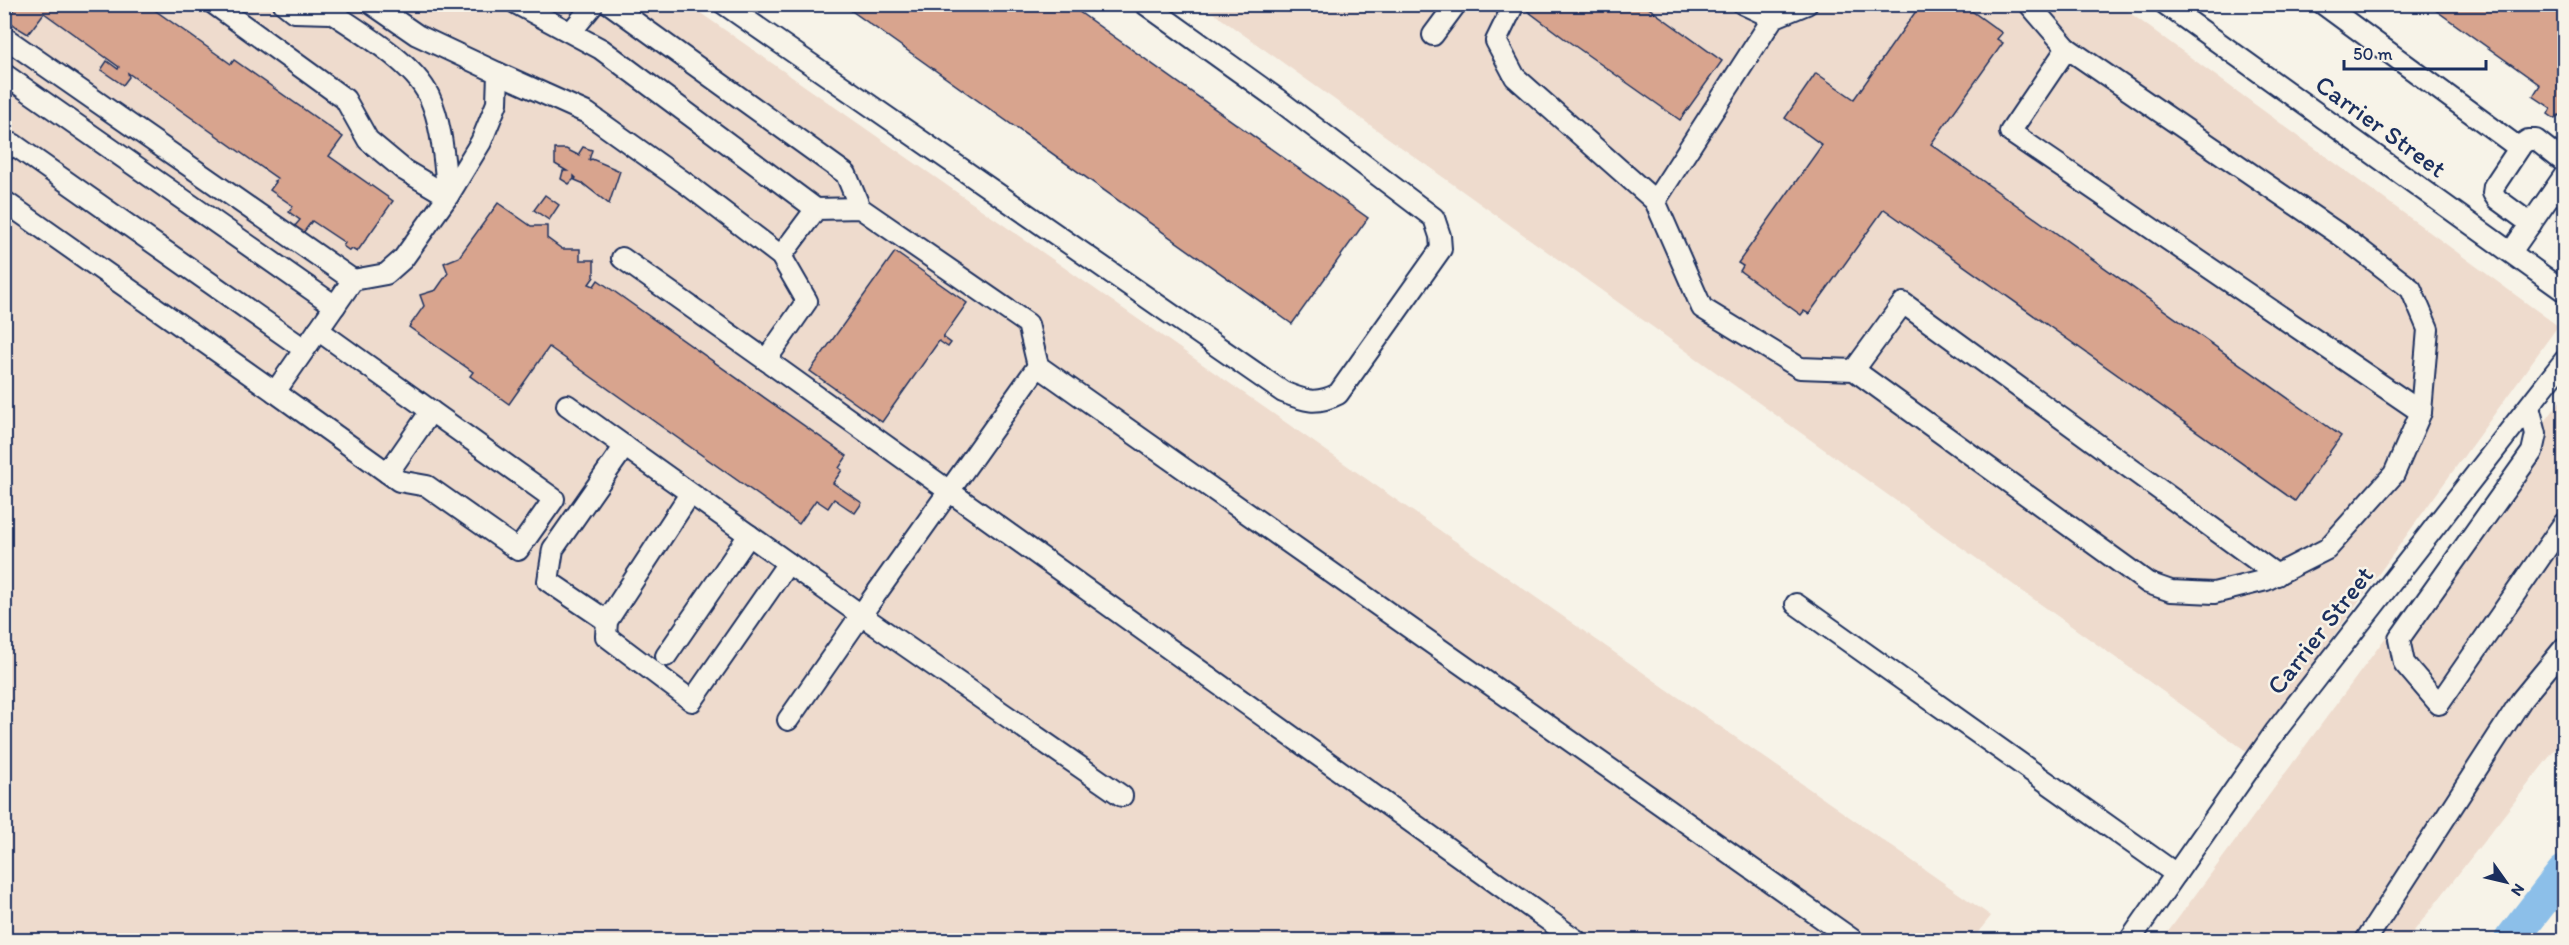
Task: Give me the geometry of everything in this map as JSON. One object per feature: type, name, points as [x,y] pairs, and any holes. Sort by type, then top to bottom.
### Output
[{"type":"street","points":[[214,4],[345,99],[368,140],[404,170],[448,196]]},
{"type":"street","points":[[284,4],[294,12],[326,7],[417,76],[429,95],[437,116],[448,196]]},
{"type":"street","points":[[372,4],[417,35],[587,113],[688,185],[781,256],[807,301],[766,360]]},
{"type":"street","points":[[517,4],[601,48],[816,209],[860,208]]},
{"type":"street","points":[[571,32],[594,4]]},
{"type":"street","points":[[610,4],[846,174],[860,208],[1028,324],[1038,366],[1853,940]]},
{"type":"street","points":[[724,4],[1283,392],[1301,400],[1323,402],[1338,394],[1441,249],[1440,236],[1434,218],[1276,98],[1146,4]]},
{"type":"street","points":[[1433,36],[1456,4]]},
{"type":"street","points":[[1514,4],[1496,41],[1515,77],[1655,201],[1702,308],[1800,368],[1854,370],[2148,583],[2171,591],[2214,593],[2266,580],[2327,549],[2394,474],[2421,412],[2428,329],[2411,289],[2346,239],[2067,48],[2029,4]]},
{"type":"street","points":[[1743,4],[1773,18]]},
{"type":"street","points":[[1655,201],[1773,18],[1807,4]]},
{"type":"street","name":"Carrier Street","points":[[2165,4],[2511,252],[2561,283]]},
{"type":"street","points":[[2323,4],[2520,148]]},
{"type":"street","points":[[4,38],[353,279],[386,274],[403,259],[448,196],[481,142],[497,103],[498,73]]},
{"type":"street","points":[[2067,48],[2010,132],[2421,412]]},
{"type":"street","points":[[4,74],[335,306]]},
{"type":"street","points":[[2531,224],[2497,199],[2493,193],[2494,186],[2528,140],[2536,140],[2565,162]]},
{"type":"street","points":[[4,151],[13,144],[304,349]]},
{"type":"street","points":[[2511,252],[2565,176]]},
{"type":"street","points":[[4,201],[399,481],[427,486],[518,550],[554,499],[318,330]]},
{"type":"street","points":[[781,256],[816,209]]},
{"type":"street","points":[[622,258],[1576,940]]},
{"type":"street","points":[[275,392],[353,279]]},
{"type":"street","points":[[1854,370],[1903,303],[2277,575]]},
{"type":"street","name":"Carrier Street","points":[[2130,940],[2274,732],[2565,361]]},
{"type":"street","points":[[788,720],[1038,366]]},
{"type":"street","points":[[567,405],[861,615],[1122,796]]},
{"type":"street","points":[[2529,407],[2536,434],[2532,452],[2399,639],[2404,663],[2439,704],[2565,523]]},
{"type":"street","points":[[388,473],[431,411]]},
{"type":"street","points":[[607,621],[548,581],[553,549],[625,446]]},
{"type":"street","points":[[690,494],[607,621],[606,636],[692,700],[788,563]]},
{"type":"street","points":[[666,656],[749,535]]},
{"type":"street","points":[[1796,604],[2176,874]]},
{"type":"street","points":[[2366,940],[2522,699],[2565,648]]},
{"type":"shaded area","points":[[5,4],[689,5],[1991,916],[1972,940],[5,940]]},
{"type":"shaded area","points":[[1202,5],[2119,5],[2558,326],[2249,753]]},
{"type":"shaded area","points":[[2564,396],[2564,738],[2407,940],[2162,940]]},
{"type":"building","points":[[17,4],[146,4],[231,64],[234,60],[343,137],[329,156],[393,201],[357,252],[352,249],[350,251],[343,246],[345,243],[312,221],[303,233],[294,227],[300,220],[289,212],[293,206],[270,190],[276,182],[274,181],[278,179],[128,73],[129,77],[123,85],[101,70],[107,61],[118,69],[119,67],[44,13],[28,34],[18,28],[7,19]]},
{"type":"building","points":[[842,4],[1068,4],[1368,218],[1292,324]]},
{"type":"building","points":[[1522,4],[1643,4],[1722,61],[1680,120],[1565,39],[1521,6]]},
{"type":"building","points":[[1921,4],[1962,4],[2002,33],[1997,39],[2003,43],[1931,144],[2341,436],[2295,501],[1884,209],[1809,314],[1804,311],[1801,315],[1740,271],[1743,266],[1738,263],[1822,145],[1785,118],[1816,73],[1854,99]]},
{"type":"building","points":[[2427,4],[2564,4],[2563,117],[2559,115],[2555,119],[2548,114],[2551,108],[2533,96],[2540,85]]},
{"type":"building","points":[[583,147],[592,150],[589,160],[592,159],[620,171],[609,204],[575,180],[574,176],[569,184],[561,179],[563,171],[567,171],[555,164],[555,149],[566,149],[580,156],[579,153]]},
{"type":"building","points":[[545,195],[559,205],[549,220],[534,210]]},
{"type":"building","points":[[498,203],[531,226],[547,226],[547,238],[562,249],[580,249],[580,260],[594,260],[594,277],[589,284],[594,286],[598,280],[847,456],[839,468],[842,470],[833,483],[862,503],[855,513],[834,499],[828,508],[816,500],[799,524],[549,347],[509,404],[470,376],[473,372],[409,327],[424,306],[420,295],[436,290],[448,273],[444,263],[459,257]]},
{"type":"building","points":[[895,252],[967,303],[943,337],[951,343],[948,347],[939,341],[882,422],[810,371]]},
{"type":"waterway","points":[[2511,940],[2564,872]]}]
